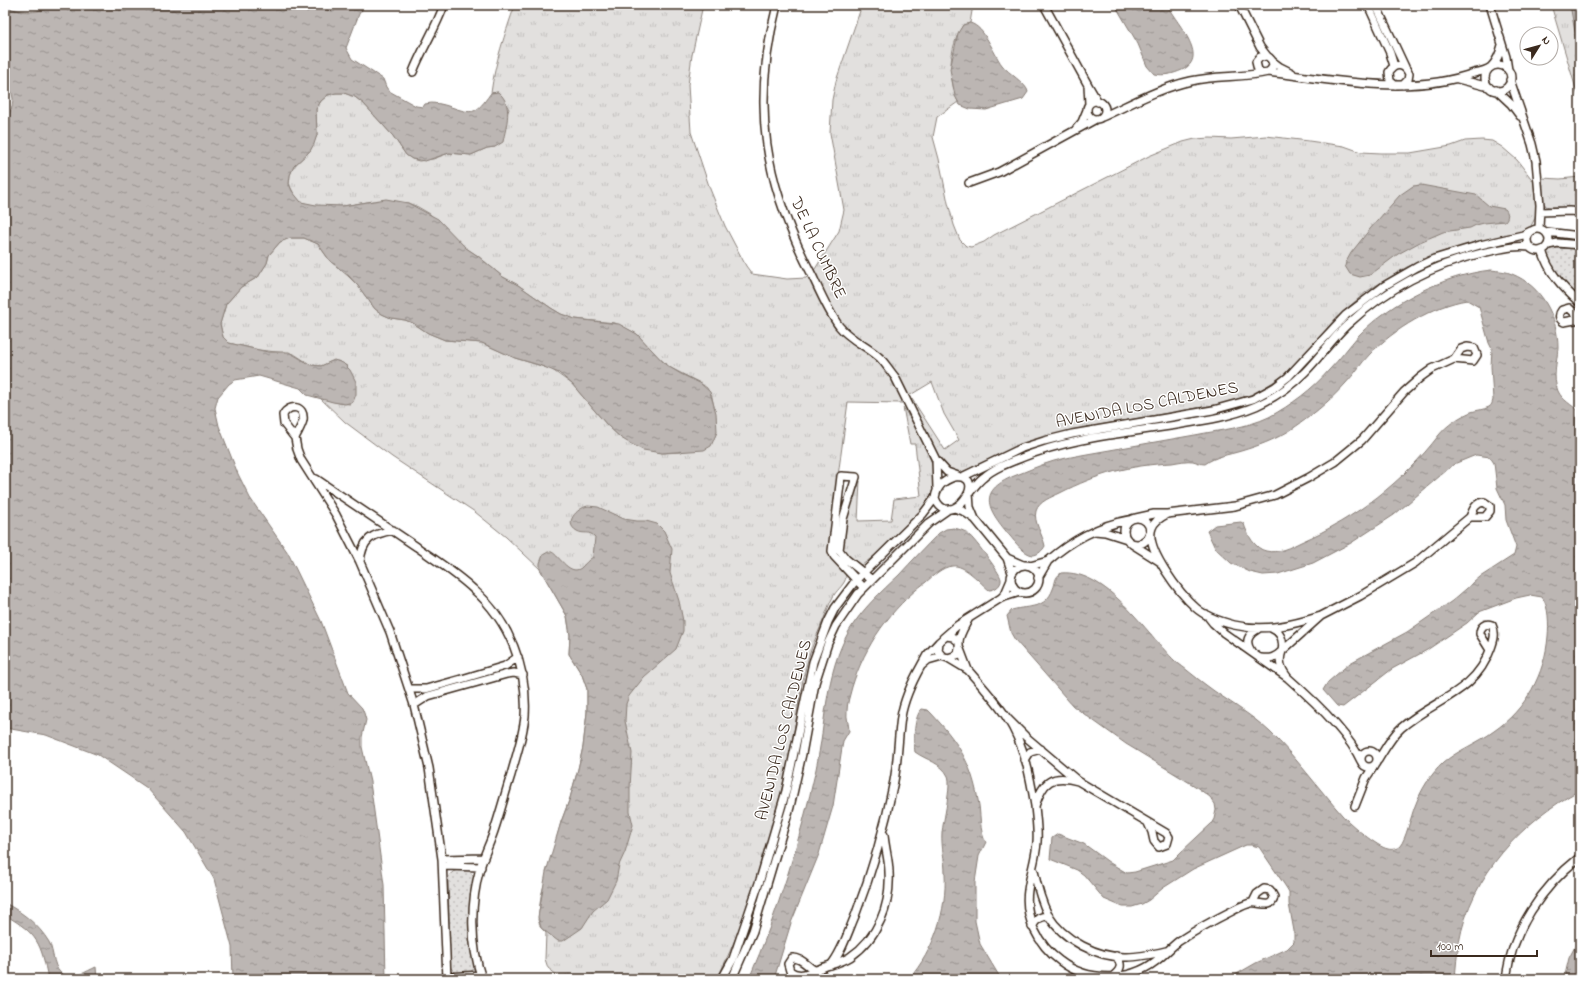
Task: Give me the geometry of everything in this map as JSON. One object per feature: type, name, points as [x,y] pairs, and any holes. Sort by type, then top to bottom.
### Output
[{"type":"street","points":[[413,72],[420,55],[435,28],[444,5]]},
{"type":"street","name":"DE LA CUMBRE","points":[[778,5],[765,66],[765,120],[766,142],[772,177],[787,223],[798,249],[832,315],[846,334],[880,358],[887,366],[936,460]]},
{"type":"street","name":"DE LA CUMBRE","points":[[775,14],[782,5]]},
{"type":"street","points":[[1044,5],[1088,85],[1100,102],[1104,111],[1099,118]]},
{"type":"street","points":[[1240,5],[1260,47],[1280,67],[1298,76]]},
{"type":"street","points":[[1368,5],[1394,66]]},
{"type":"street","points":[[1376,5],[1407,71],[1408,80],[1399,85]]},
{"type":"street","points":[[1490,5],[1506,57],[1510,80],[1532,144],[1536,161],[1540,212],[1539,229]]},
{"type":"street","points":[[1489,86],[1486,83],[1486,75],[1499,56],[1502,45]]},
{"type":"street","points":[[1260,47],[1257,62],[1258,70],[1265,73]]},
{"type":"street","points":[[1240,75],[1249,71],[1262,56],[1270,58]]},
{"type":"street","points":[[1265,73],[1273,66],[1270,58]]},
{"type":"street","points":[[1399,85],[1390,81],[1389,72],[1394,66],[1400,65],[1414,80],[1420,83]]},
{"type":"street","points":[[969,183],[999,172],[1099,118],[1150,95],[1179,84],[1208,78],[1265,73],[1352,83],[1399,85],[1458,79],[1498,65],[1508,70]]},
{"type":"street","points":[[1376,84],[1389,75]]},
{"type":"street","points":[[1458,79],[1489,86],[1496,90],[1511,104],[1524,121]]},
{"type":"street","points":[[1496,90],[1507,87],[1510,80]]},
{"type":"street","points":[[1088,85],[1089,116],[1099,118]]},
{"type":"street","points":[[1072,133],[1082,122],[1088,107],[1093,102],[1100,102],[1114,108],[1127,106]]},
{"type":"street","points":[[1540,212],[1569,210],[1580,212]]},
{"type":"street","points":[[1580,236],[1546,232],[1539,229],[1531,231],[1527,241],[1530,247],[1535,250],[1558,244],[1580,245]]},
{"type":"street","name":"AVENIDA LOS CALDENES","points":[[961,477],[1022,448],[1044,441],[1072,434],[1213,410],[1253,399],[1275,387],[1288,377],[1346,315],[1384,286],[1434,259],[1523,235],[1531,231]]},
{"type":"street","points":[[1546,232],[1549,239],[1545,248],[1544,258],[1554,276],[1580,303]]},
{"type":"street","name":"AVENIDA LOS CALDENES","points":[[969,493],[984,476],[994,470],[1044,450],[1082,441],[1226,416],[1255,406],[1285,390],[1306,372],[1336,337],[1365,308],[1400,286],[1430,270],[1452,261],[1512,246],[1530,247]]},
{"type":"street","points":[[1001,598],[1020,592],[1029,592],[1033,590],[1036,587],[1038,578],[1048,561],[1069,544],[1103,527],[1154,514],[1194,512],[1235,506],[1275,495],[1308,478],[1335,462],[1362,440],[1404,392],[1432,369],[1454,359]]},
{"type":"street","points":[[294,438],[301,460],[314,478],[336,515],[360,562],[390,632],[414,705],[429,768],[443,866],[446,978],[481,977],[476,950],[473,919],[475,888],[480,867],[496,825],[522,733],[525,700],[523,675],[518,657],[506,630],[486,602],[467,584],[393,530],[314,478]]},
{"type":"street","points":[[936,460],[947,472],[961,477],[969,484],[970,507],[975,519]]},
{"type":"street","points":[[936,460],[937,488],[935,498],[939,505],[963,510],[975,519],[1008,558],[1036,570],[1038,578]]},
{"type":"street","points":[[864,588],[834,556],[832,551],[841,476],[856,477],[843,519],[839,550],[846,559],[872,580]]},
{"type":"street","points":[[937,488],[944,481],[961,477]]},
{"type":"street","points":[[951,508],[963,502],[969,493]]},
{"type":"street","name":"AVENIDA LOS CALDENES","points":[[722,979],[732,959],[757,887],[786,790],[813,662],[835,608],[856,580],[923,514],[935,498]]},
{"type":"street","points":[[838,500],[848,502]]},
{"type":"street","name":"AVENIDA LOS CALDENES","points":[[732,979],[753,931],[790,808],[815,683],[820,665],[836,626],[847,609],[864,588],[930,523],[951,508]]},
{"type":"street","points":[[1095,532],[1106,532],[1136,545],[1144,543],[1147,541],[1151,533],[1152,527],[1167,514]]},
{"type":"street","points":[[1162,564],[1124,536],[1124,527],[1133,519],[1140,518],[1150,525],[1151,544],[1162,564],[1184,595],[1197,609],[1233,625],[1258,629],[1271,628],[1321,616],[1360,596],[1415,563],[1470,517]]},
{"type":"street","points":[[360,562],[362,550],[369,539],[375,534],[393,530]]},
{"type":"street","points":[[1008,558],[1013,587],[1020,592]]},
{"type":"street","points":[[831,965],[838,955],[863,896],[883,831],[894,779],[901,716],[912,682],[927,655],[941,640],[958,625],[968,620],[1005,594],[1016,568],[1048,561]]},
{"type":"street","points":[[1206,614],[1224,633],[1252,651],[1288,678],[1332,720],[1354,748],[1366,770],[1366,778]]},
{"type":"street","points":[[1261,658],[1269,659],[1275,657],[1321,616]]},
{"type":"street","points":[[921,666],[928,660],[957,655],[962,632],[968,620]]},
{"type":"street","points":[[1271,628],[1275,630],[1282,638],[1283,645],[1280,664],[1282,670],[1288,678]]},
{"type":"street","points":[[1252,651],[1248,647],[1248,638],[1249,635],[1258,629]]},
{"type":"street","points":[[968,670],[945,657],[938,648],[941,640],[950,636],[953,637],[959,646],[968,670],[1007,718],[1026,737],[1078,781],[1148,822]]},
{"type":"street","points":[[1354,806],[1366,778],[1401,728],[1425,710],[1470,682],[1485,664],[1490,650]]},
{"type":"street","points":[[466,682],[505,666],[518,657]]},
{"type":"street","points":[[505,666],[507,674]]},
{"type":"street","points":[[409,689],[427,692],[507,674],[523,675]]},
{"type":"street","points":[[414,705],[427,692]]},
{"type":"street","points":[[1007,718],[1017,736],[1031,778],[1035,806],[1037,842],[1028,891],[1028,910],[1032,927],[1048,951],[1061,962],[1085,974],[1112,977],[1146,967],[1156,961],[1166,951],[1216,919],[1253,902]]},
{"type":"street","points":[[1362,763],[1363,754],[1387,746]]},
{"type":"street","points":[[1354,748],[1370,751],[1377,756],[1376,763],[1370,768],[1362,763]]},
{"type":"street","points":[[1025,760],[1030,752],[1041,749]]},
{"type":"street","points":[[1054,761],[1058,769],[1056,778]]},
{"type":"street","points":[[1031,778],[1039,784],[1045,784]]},
{"type":"street","points":[[1035,806],[1041,789],[1045,784],[1056,778],[1068,778],[1078,781]]},
{"type":"street","points":[[814,970],[831,965],[849,957],[858,950],[875,930],[882,916],[887,904],[890,886],[883,831]]},
{"type":"street","points":[[1506,979],[1507,969],[1516,942],[1534,905],[1548,886],[1580,857]]},
{"type":"street","points":[[442,859],[484,858]]},
{"type":"street","points":[[443,866],[480,867]]},
{"type":"street","points":[[1033,869],[1043,905],[1049,916],[1067,936],[1077,943],[1095,951],[1116,956],[1137,956],[1166,951]]},
{"type":"street","points":[[1032,927],[1036,920],[1040,917],[1049,916]]},
{"type":"street","points":[[1112,977],[1119,972],[1121,967],[1116,956]]},
{"type":"green space","points":[[515,5],[703,5],[692,55],[688,85],[691,132],[710,189],[725,226],[746,266],[752,274],[787,279],[806,278],[815,269],[839,231],[844,210],[830,133],[832,100],[836,81],[862,5],[973,5],[970,23],[963,25],[954,44],[952,53],[952,83],[958,102],[937,117],[933,137],[954,225],[960,240],[966,246],[971,247],[984,242],[994,235],[1149,156],[1183,142],[1195,139],[1210,138],[1231,139],[1266,136],[1344,146],[1361,152],[1381,153],[1410,153],[1451,146],[1465,141],[1492,141],[1502,147],[1517,160],[1534,182],[1535,218],[1531,226],[1523,232],[1448,250],[1407,267],[1385,280],[1366,292],[1335,319],[1306,353],[1284,375],[1256,393],[1226,403],[1071,430],[1022,444],[962,472],[956,472],[947,468],[937,456],[910,401],[912,399],[945,450],[959,440],[944,414],[932,382],[902,400],[902,403],[848,402],[828,550],[846,577],[843,584],[832,599],[810,652],[803,679],[791,748],[770,837],[752,895],[730,952],[717,979],[562,979],[548,968],[545,959],[546,933],[541,928],[538,920],[541,896],[561,822],[570,798],[578,769],[583,747],[587,712],[587,689],[582,675],[569,654],[570,635],[567,616],[540,569],[506,537],[475,512],[392,457],[345,422],[320,398],[350,404],[347,366],[338,361],[330,362],[321,366],[311,365],[294,354],[259,350],[229,343],[223,337],[220,324],[226,304],[241,287],[258,277],[267,263],[269,255],[280,242],[290,238],[304,238],[318,244],[330,261],[358,286],[375,309],[382,314],[391,318],[413,323],[428,333],[445,340],[482,343],[515,358],[551,369],[572,384],[607,425],[621,438],[662,453],[682,452],[716,418],[712,397],[707,388],[671,368],[658,357],[637,334],[615,323],[575,319],[561,314],[518,285],[503,277],[466,248],[430,214],[418,207],[408,203],[373,201],[343,206],[324,207],[301,202],[295,196],[289,184],[290,175],[294,166],[310,151],[317,135],[316,109],[321,101],[328,95],[336,93],[344,93],[355,97],[364,104],[393,136],[406,155],[412,159],[419,161],[433,159],[449,153],[471,155],[487,148],[495,147],[509,109],[498,92],[491,93],[504,37]]},
{"type":"green space","points":[[1551,5],[1580,5],[1580,102],[1559,32],[1559,26],[1557,26]]},
{"type":"green space","points":[[1580,177],[1580,208],[1546,206],[1543,202],[1542,178],[1560,179]]},
{"type":"green space","points":[[1553,248],[1580,249],[1580,300],[1563,285],[1546,256],[1549,250]]},
{"type":"green space","points":[[903,407],[927,449],[931,461],[934,473],[934,484],[931,495],[920,512],[885,546],[862,565],[856,564],[844,552],[842,537],[847,517],[860,481],[858,521],[891,520],[894,499],[921,496],[915,444],[910,444]]},
{"type":"green space","points":[[468,869],[474,877],[471,898],[475,965],[471,972],[459,974],[452,970],[450,966],[448,878],[454,871]]},
{"type":"water","points":[[49,5],[365,5],[359,14],[346,48],[352,59],[383,79],[389,91],[416,106],[423,107],[425,104],[431,103],[445,105],[469,112],[477,110],[491,93],[498,92],[506,103],[508,116],[503,142],[495,147],[487,148],[471,155],[449,153],[425,161],[412,159],[406,155],[393,136],[364,104],[355,97],[344,93],[328,95],[321,101],[316,109],[317,135],[314,144],[310,151],[294,166],[290,175],[289,184],[292,191],[301,202],[316,205],[343,206],[386,199],[408,203],[438,219],[466,248],[503,277],[518,285],[551,308],[561,314],[575,319],[619,324],[637,334],[666,365],[700,383],[710,392],[716,413],[717,432],[711,446],[704,450],[662,453],[643,450],[621,438],[607,425],[572,384],[559,373],[515,358],[482,343],[445,340],[428,333],[413,323],[391,318],[382,314],[375,309],[349,276],[330,261],[318,244],[304,238],[290,238],[280,242],[269,255],[267,263],[258,277],[241,287],[226,304],[220,324],[223,337],[229,343],[268,352],[289,352],[311,365],[321,366],[334,360],[343,363],[350,370],[356,382],[356,394],[353,402],[345,404],[307,395],[300,388],[259,376],[235,380],[229,384],[218,397],[215,408],[219,426],[238,474],[250,498],[288,553],[321,621],[348,693],[362,708],[364,713],[366,720],[362,737],[362,747],[370,782],[384,885],[386,979],[233,979],[232,947],[214,879],[186,832],[147,788],[98,755],[46,735],[5,728],[5,123],[12,107],[13,99],[12,93],[5,81],[5,7],[33,12],[39,11]]},
{"type":"water","points":[[1115,5],[1167,5],[1183,30],[1192,48],[1193,57],[1190,64],[1182,70],[1172,74],[1154,74],[1147,66],[1138,44]]},
{"type":"water","points":[[1570,5],[1580,5],[1580,68],[1579,53]]},
{"type":"water","points":[[970,23],[975,25],[984,35],[1002,65],[1027,89],[1028,92],[1023,99],[986,110],[970,109],[960,105],[955,96],[950,69],[958,33],[963,25]]},
{"type":"water","points":[[1421,185],[1476,195],[1489,206],[1505,209],[1508,216],[1505,221],[1484,223],[1470,228],[1443,232],[1398,254],[1370,275],[1360,277],[1350,274],[1345,266],[1346,262],[1351,253],[1370,229],[1400,195],[1413,186]]},
{"type":"water","points":[[1491,270],[1507,272],[1523,279],[1532,286],[1546,304],[1555,325],[1557,336],[1558,348],[1555,375],[1556,386],[1562,397],[1580,412],[1580,790],[1538,817],[1519,834],[1487,873],[1465,918],[1459,943],[1455,979],[1228,979],[1256,963],[1287,949],[1294,942],[1289,892],[1286,887],[1259,847],[1246,845],[1193,869],[1163,888],[1142,904],[1132,907],[1123,907],[1104,899],[1084,875],[1077,870],[1050,859],[1052,838],[1058,834],[1084,844],[1110,863],[1127,873],[1135,872],[1173,860],[1211,824],[1216,810],[1215,804],[1210,797],[1195,786],[1126,744],[1073,706],[1015,640],[1011,633],[1007,616],[1012,610],[1041,604],[1050,596],[1056,578],[1061,573],[1078,574],[1094,581],[1110,592],[1124,605],[1175,661],[1214,691],[1255,719],[1270,732],[1351,824],[1377,844],[1388,849],[1396,849],[1402,843],[1420,794],[1434,773],[1449,758],[1488,735],[1505,722],[1516,712],[1532,690],[1543,664],[1546,650],[1548,621],[1546,605],[1542,597],[1530,595],[1516,598],[1479,612],[1467,623],[1427,650],[1392,669],[1343,707],[1337,706],[1323,690],[1328,682],[1350,663],[1407,632],[1452,601],[1480,577],[1514,555],[1516,547],[1506,520],[1505,505],[1497,488],[1494,463],[1490,457],[1476,455],[1454,464],[1394,515],[1351,543],[1313,563],[1278,574],[1263,575],[1250,572],[1231,563],[1215,548],[1207,531],[1215,525],[1241,522],[1244,524],[1247,532],[1255,544],[1262,550],[1275,552],[1284,550],[1341,522],[1359,510],[1394,483],[1410,468],[1449,425],[1473,411],[1490,406],[1493,400],[1491,366],[1492,349],[1479,307],[1467,300],[1454,303],[1428,313],[1402,328],[1379,345],[1339,391],[1326,403],[1296,426],[1272,440],[1218,457],[1205,464],[1185,461],[1128,468],[1074,486],[1046,500],[1040,505],[1035,515],[1045,546],[1042,551],[1037,554],[1033,555],[1023,550],[1003,527],[992,510],[990,495],[1002,482],[1054,461],[1233,428],[1251,424],[1269,417],[1293,402],[1316,384],[1359,335],[1387,311],[1420,292],[1438,284],[1456,277]]},
{"type":"water","points":[[584,507],[598,507],[624,519],[646,521],[657,524],[664,531],[672,549],[670,573],[679,601],[683,621],[683,631],[676,649],[644,677],[629,696],[626,704],[625,721],[632,753],[630,812],[633,825],[625,852],[619,865],[616,881],[607,899],[593,911],[582,928],[563,941],[558,941],[541,928],[538,917],[546,872],[570,798],[583,747],[587,712],[587,689],[582,675],[569,654],[570,635],[567,616],[540,569],[540,563],[543,555],[548,552],[552,552],[569,568],[577,570],[593,557],[595,537],[589,533],[577,531],[571,524],[573,516]]},
{"type":"water","points":[[954,528],[966,532],[974,540],[996,569],[1001,581],[996,588],[989,590],[962,568],[952,566],[945,568],[913,592],[902,603],[881,628],[872,642],[857,671],[849,699],[847,714],[849,731],[843,741],[833,806],[819,854],[791,923],[774,979],[749,979],[779,902],[803,822],[816,769],[827,698],[835,664],[841,647],[854,623],[872,601],[939,533],[946,529]]},
{"type":"water","points":[[922,709],[928,710],[931,713],[962,752],[975,786],[982,833],[986,842],[979,856],[975,882],[975,921],[980,944],[1001,979],[909,979],[918,968],[932,943],[941,916],[945,887],[942,833],[949,781],[948,776],[942,768],[915,752],[914,735],[916,722],[919,712]]},
{"type":"water","points":[[5,903],[30,920],[45,936],[51,946],[56,965],[60,973],[72,976],[96,967],[97,979],[48,979],[40,948],[25,928],[5,915]]},
{"type":"water","points":[[1580,937],[1580,979],[1564,979],[1569,958]]}]
